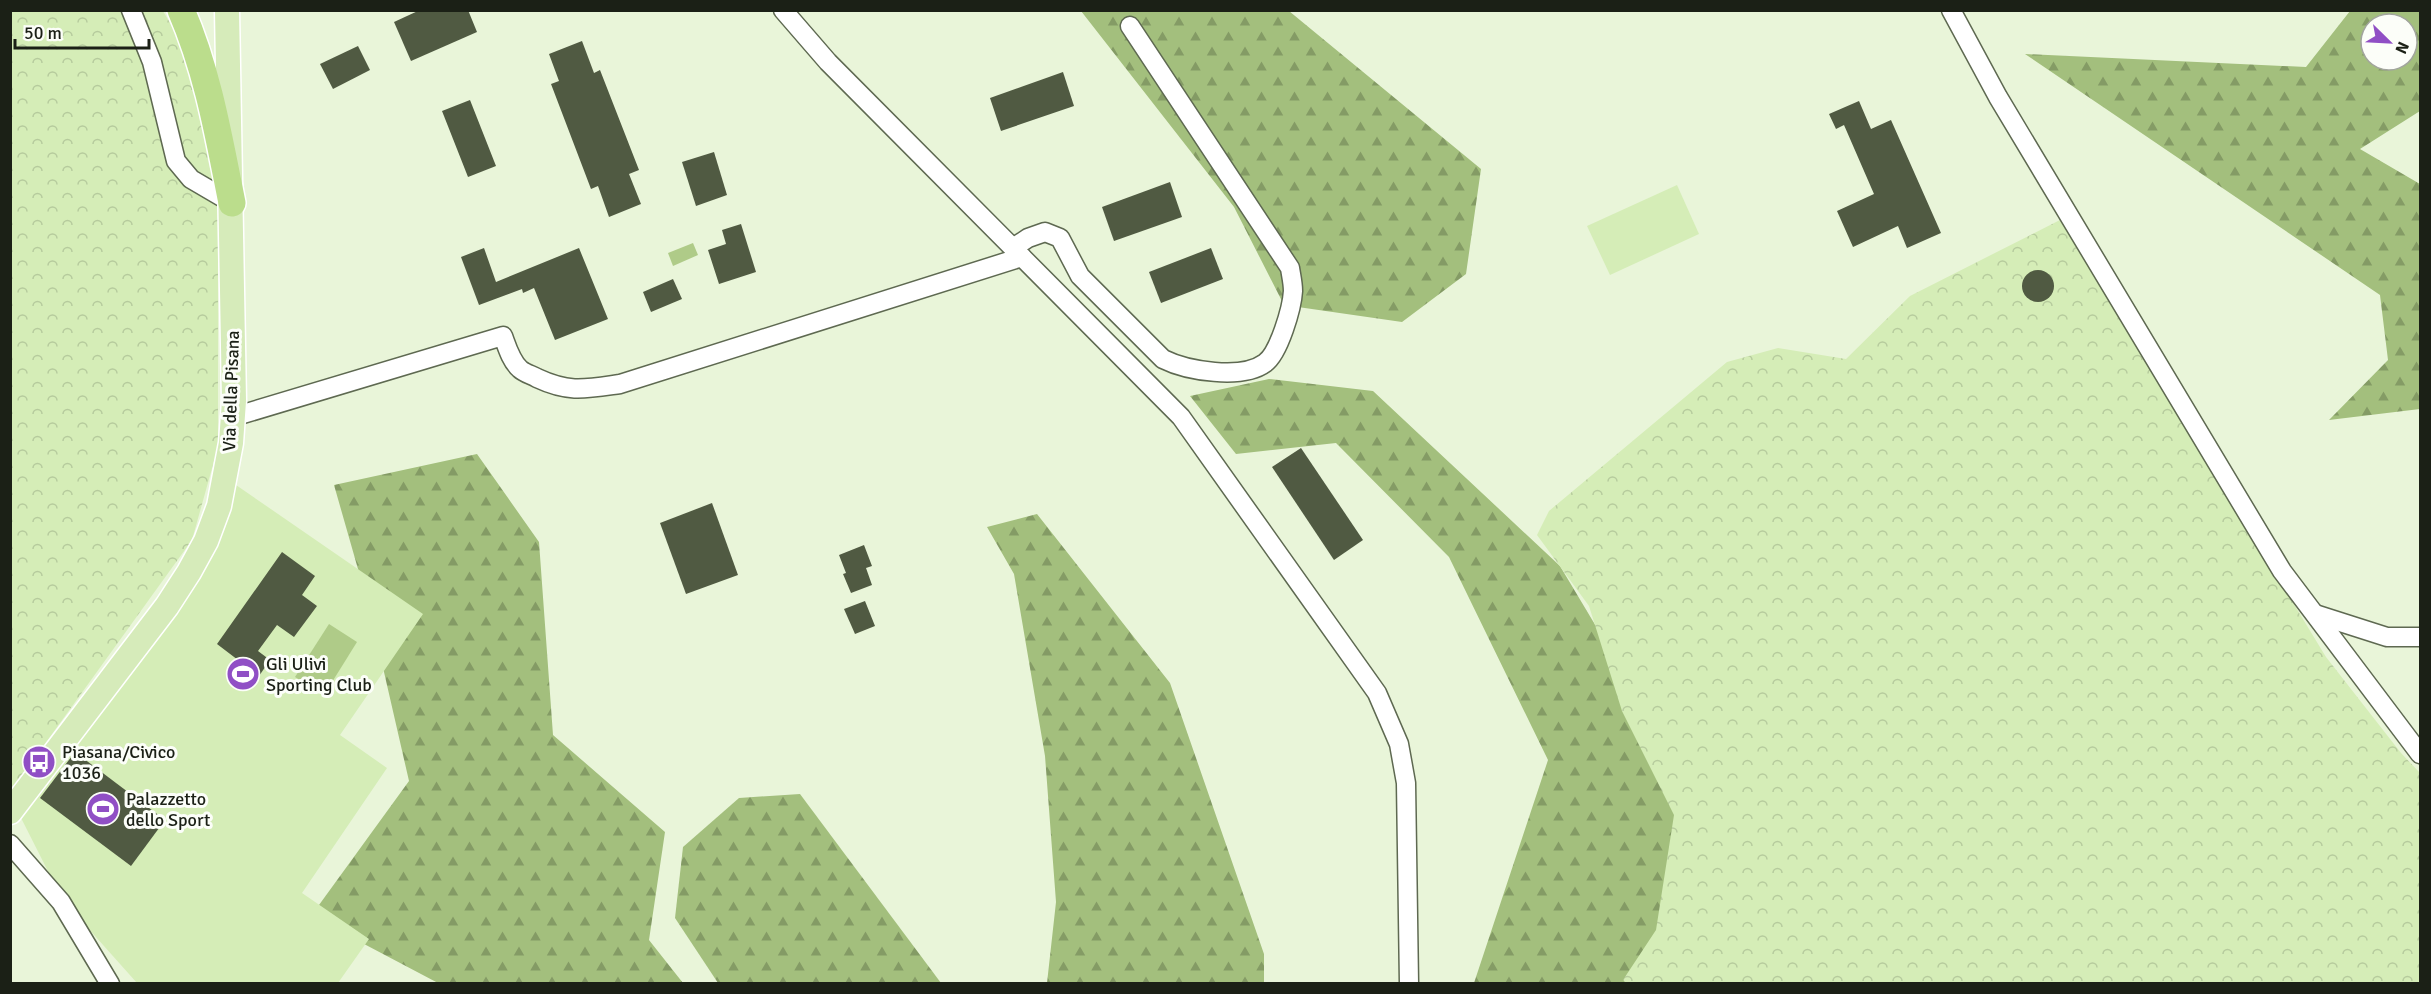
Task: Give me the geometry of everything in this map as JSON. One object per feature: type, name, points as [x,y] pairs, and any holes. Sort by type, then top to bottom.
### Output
[{"type":"highway","points":[[181,10],[190,30],[214,108],[232,203]]},
{"type":"main road","name":"Via della Pisana","points":[[10,812],[167,606],[206,541],[219,506],[229,460],[233,417],[232,203],[227,10]]},
{"type":"street","points":[[131,10],[152,62],[179,167],[191,179],[232,203]]},
{"type":"street","points":[[783,10],[828,62],[1181,417],[1377,693],[1399,744],[1406,783],[1409,984]]},
{"type":"street","points":[[1951,10],[1998,97],[2282,571],[2421,754]]},
{"type":"street","points":[[233,417],[503,336],[510,356],[520,370],[539,379],[562,388],[572,389],[620,384],[1017,252],[1028,238],[1045,231],[1060,238],[1080,276],[1163,359],[1178,366],[1219,372],[1252,371],[1267,362],[1277,345],[1287,319],[1293,290],[1290,268],[1130,26]]},
{"type":"street","points":[[2315,614],[2387,637],[2421,637]]},
{"type":"street","points":[[10,844],[61,902],[110,984]]},
{"type":"green space","points":[[11,11],[163,11],[190,57],[218,192],[218,447],[192,540],[11,791]]},
{"type":"green space","points":[[1081,11],[1289,11],[1481,169],[1466,274],[1402,322],[1284,305],[1234,207]]},
{"type":"green space","points":[[2350,11],[2420,11],[2420,111],[2360,149],[2420,184],[2420,409],[2329,420],[2388,360],[2380,295],[2025,54],[2306,67]]},
{"type":"green space","points":[[1677,185],[1699,234],[1610,275],[1587,226]]},
{"type":"green space","points":[[2060,220],[2326,657],[2401,753],[2420,773],[2420,983],[1626,983],[1623,980],[1656,930],[1674,815],[1622,711],[1589,606],[1537,535],[1549,511],[1727,362],[1778,348],[1846,359],[1910,296]]},
{"type":"green space","points":[[1269,379],[1373,391],[1560,566],[1692,787],[1707,983],[1474,983],[1548,760],[1449,557],[1336,443],[1236,454],[1190,396]]},
{"type":"green space","points":[[477,454],[539,542],[553,735],[665,832],[649,940],[683,983],[438,983],[311,916],[409,781],[370,611],[334,485]]},
{"type":"green space","name":"Gli Ulivi Sporting Club","points":[[236,485],[423,614],[340,735],[387,768],[302,893],[369,939],[338,983],[137,983],[62,899],[15,806]]},
{"type":"green space","points":[[1037,514],[1170,683],[1264,954],[1264,983],[1047,983],[1056,902],[1045,756],[1014,574],[987,527]]},
{"type":"green space","points":[[800,794],[941,983],[718,983],[675,918],[683,847],[739,798]]},
{"type":"shaded area","points":[[693,243],[698,255],[673,266],[668,253]]},
{"type":"shaded area","points":[[329,624],[357,642],[324,695],[295,677]]},
{"type":"building","points":[[420,10],[468,10],[477,32],[411,61],[394,22]]},
{"type":"building","points":[[582,41],[594,73],[600,70],[639,170],[629,174],[641,204],[609,217],[598,186],[591,189],[551,84],[559,81],[549,54]]},
{"type":"building","points":[[358,46],[370,70],[333,89],[320,64]]},
{"type":"building","points":[[1063,72],[1074,106],[1001,131],[990,98]]},
{"type":"building","points":[[470,100],[496,166],[468,177],[442,111]]},
{"type":"building","points":[[1859,101],[1871,129],[1891,120],[1941,233],[1907,248],[1898,226],[1853,247],[1837,211],[1874,194],[1844,125],[1836,129],[1829,114]]},
{"type":"building","points":[[714,152],[727,195],[696,206],[682,162]]},
{"type":"building","points":[[1170,182],[1182,217],[1114,241],[1102,207]]},
{"type":"building","points":[[741,224],[756,272],[719,284],[708,250],[726,244],[722,230]]},
{"type":"building","points":[[484,248],[496,282],[579,248],[608,319],[555,340],[534,288],[523,293],[522,289],[479,305],[461,257]]},
{"type":"building","points":[[1211,248],[1223,279],[1161,303],[1149,272]]},
{"type":"building","points":[[2038,270],[2050,274],[2054,286],[2050,298],[2038,302],[2026,298],[2022,286],[2026,274]]},
{"type":"building","points":[[673,279],[682,299],[651,312],[643,292]]},
{"type":"building","points":[[1301,448],[1363,540],[1334,560],[1272,467]]},
{"type":"building","points":[[712,503],[738,575],[686,594],[660,523]]},
{"type":"building","points":[[864,545],[872,566],[866,568],[872,585],[851,593],[843,574],[846,573],[839,555]]},
{"type":"building","points":[[282,552],[315,576],[302,595],[317,606],[294,637],[277,625],[258,651],[270,660],[259,676],[217,644]]},
{"type":"building","points":[[865,601],[875,626],[855,634],[844,609]]},
{"type":"building","name":"Palazzetto dello Sport","points":[[75,752],[165,820],[131,866],[40,798]]},
{"type":"place","name":"Gli Ulivi Sporting Club","points":[[243,674]]},
{"type":"place","name":"Piasana/Civico 1036","points":[[39,762]]},
{"type":"place","name":"Palazzetto dello Sport","points":[[103,809]]}]
